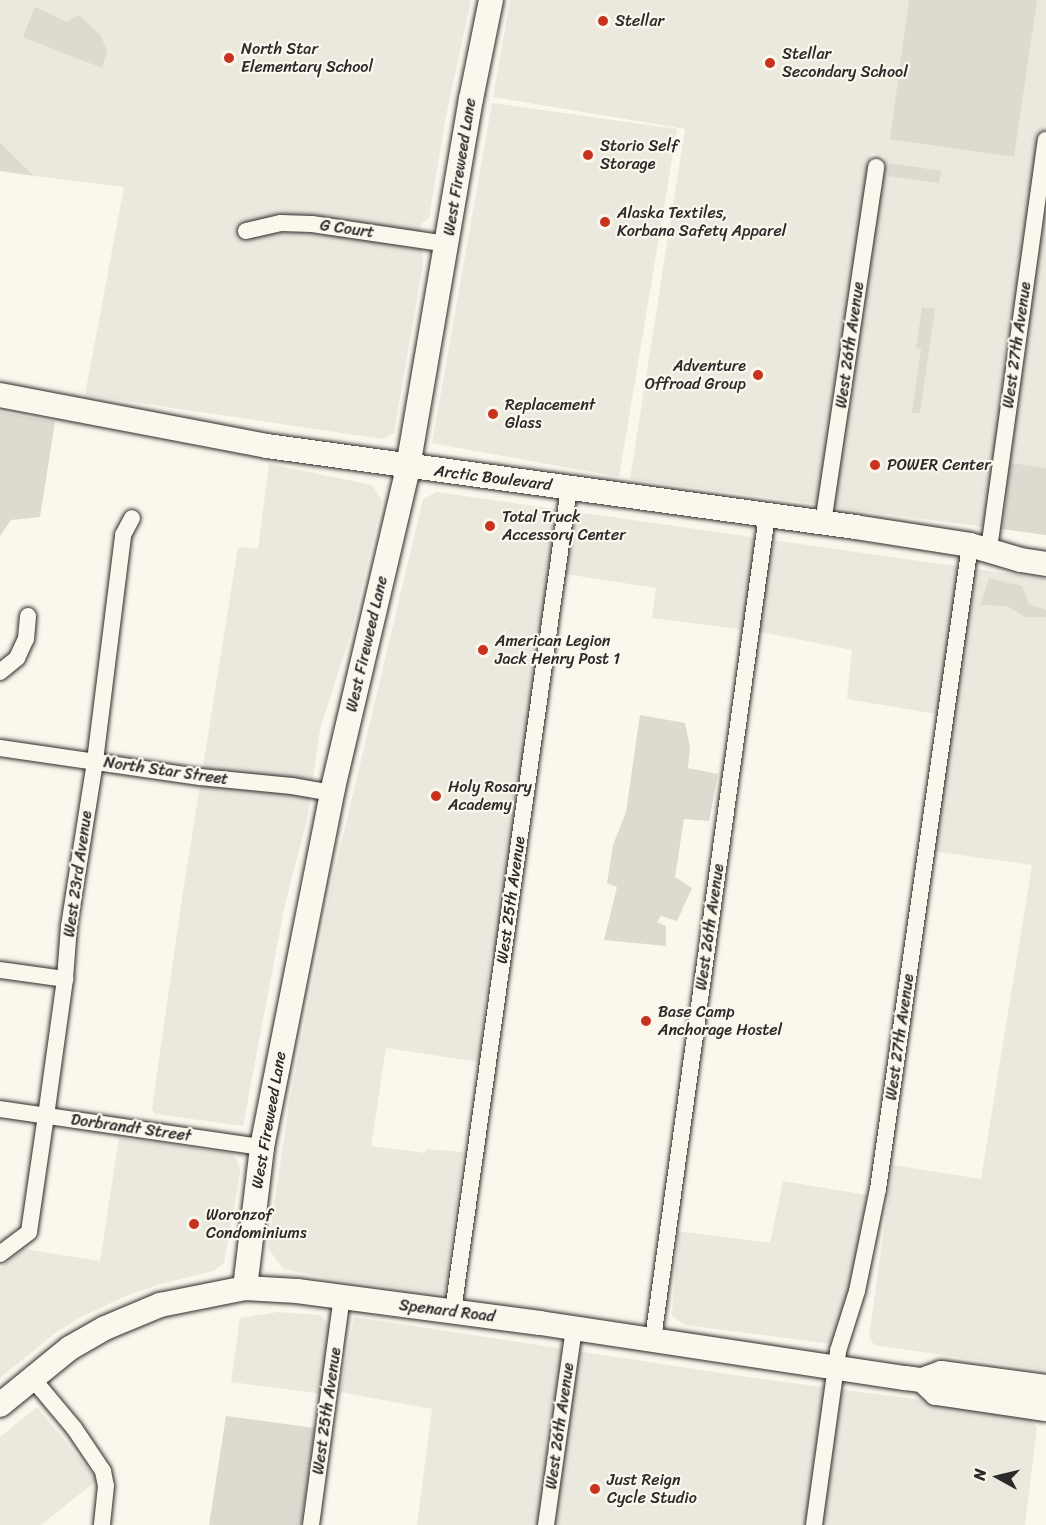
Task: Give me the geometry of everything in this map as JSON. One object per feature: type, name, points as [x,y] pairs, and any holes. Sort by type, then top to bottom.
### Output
[{"type":"main road","name":"West Fireweed Lane","points":[[245,1288],[262,1147],[332,793],[408,467],[471,99],[491,0]]},
{"type":"main road","name":"Arctic Boulevard","points":[[0,395],[267,446],[824,523],[979,547],[1021,560],[1046,564]]},
{"type":"main road","name":"Arctic Boulevard","points":[[979,547],[1023,547],[1046,550]]},
{"type":"main road","name":"Spenard Road","points":[[0,1405],[70,1348],[133,1315],[184,1299],[245,1288],[453,1311],[922,1380],[941,1373],[1046,1387]]},
{"type":"main road","name":"Spenard Road","points":[[922,1380],[936,1393],[1046,1408]]},
{"type":"street","name":"West 27th Avenue","points":[[814,1525],[841,1339],[857,1292],[878,1189],[1046,140]]},
{"type":"street","name":"West 26th Avenue","points":[[824,523],[876,166]]},
{"type":"street","name":"G Court","points":[[246,231],[281,223],[312,224],[447,244]]},
{"type":"street","name":"West 25th Avenue","points":[[453,1311],[569,488]]},
{"type":"street","name":"West 26th Avenue","points":[[653,1340],[767,515]]},
{"type":"street","name":"West 23rd Avenue","points":[[2,1251],[29,1232],[65,979],[69,926],[94,761],[123,535],[132,518]]},
{"type":"street","points":[[0,672],[17,658],[26,639],[28,616]]},
{"type":"street","name":"North Star Street","points":[[0,748],[332,793]]},
{"type":"street","points":[[0,970],[65,979]]},
{"type":"street","name":"Dorbrandt Street","points":[[0,1109],[262,1147]]},
{"type":"street","name":"West 25th Avenue","points":[[311,1525],[342,1297]]},
{"type":"street","name":"West 26th Avenue","points":[[546,1525],[574,1328]]},
{"type":"street","points":[[33,1379],[74,1428],[103,1471],[106,1486],[102,1525]]},
{"type":"shaded area","points":[[0,0],[471,0],[446,116],[429,218],[420,225],[423,264],[394,433],[383,439],[85,395],[124,187],[34,176],[0,142]]},
{"type":"shaded area","points":[[510,0],[1046,0],[1046,535],[832,507],[885,156],[871,153],[819,504],[630,479],[685,129],[493,97]]},
{"type":"shaded area","points":[[909,0],[1037,0],[1014,157],[890,139]]},
{"type":"shaded area","points":[[35,7],[67,22],[79,15],[101,36],[107,51],[102,68],[23,37]]},
{"type":"shaded area","points":[[492,103],[677,129],[619,477],[432,443]]},
{"type":"shaded area","points":[[0,142],[34,176],[0,171]]},
{"type":"shaded area","points":[[890,163],[941,171],[939,183],[888,176]]},
{"type":"shaded area","points":[[922,307],[935,309],[920,413],[912,413],[921,349],[916,348]]},
{"type":"shaded area","points":[[0,412],[55,422],[40,517],[11,520],[0,536]]},
{"type":"shaded area","points":[[1011,463],[1046,468],[1046,535],[1003,529]]},
{"type":"shaded area","points":[[269,464],[372,485],[382,501],[351,633],[320,729],[307,820],[285,904],[243,1126],[155,1114],[152,1109],[183,892],[238,547],[258,549]]},
{"type":"shaded area","points":[[437,492],[1046,579],[1046,1370],[874,1345],[869,1336],[893,1165],[981,1179],[1032,865],[931,851],[962,661],[937,714],[847,699],[852,650],[761,632],[652,618],[656,588],[552,572],[499,953],[491,952],[479,1062],[386,1048],[371,1146],[425,1153],[426,1149],[463,1152],[445,1294],[332,1279],[283,1269],[268,1248],[289,1104],[333,878],[423,499]]},
{"type":"shaded area","points":[[989,578],[1022,586],[1029,604],[1046,610],[1046,617],[1025,617],[1007,606],[980,605]]},
{"type":"shaded area","points":[[640,715],[685,723],[690,747],[688,768],[718,774],[709,821],[684,819],[675,877],[692,888],[677,921],[661,916],[657,922],[666,926],[666,946],[604,940],[617,887],[607,883],[613,845],[626,812]]},
{"type":"shaded area","points":[[119,1138],[230,1153],[236,1158],[240,1168],[239,1180],[224,1263],[214,1271],[164,1283],[128,1295],[79,1318],[55,1333],[0,1378],[0,1268],[24,1249],[100,1261]]},
{"type":"shaded area","points":[[783,1181],[867,1195],[847,1346],[685,1325],[672,1316],[678,1231],[770,1243]]},
{"type":"shaded area","points":[[278,1312],[320,1315],[333,1328],[324,1394],[231,1382],[240,1318]]},
{"type":"shaded area","points":[[354,1317],[754,1378],[1027,1414],[1037,1428],[1025,1525],[417,1525],[432,1409],[340,1392]]},
{"type":"shaded area","points":[[37,1407],[97,1480],[41,1525],[0,1525],[0,1437]]},
{"type":"shaded area","points":[[226,1416],[315,1428],[301,1525],[209,1525]]},
{"type":"place","name":"Stellar","points":[[603,21]]},
{"type":"place","name":"North Star Elementary School","points":[[229,58]]},
{"type":"place","name":"Stellar Secondary School","points":[[770,63]]},
{"type":"place","name":"Storio Self Storage","points":[[588,155]]},
{"type":"place","name":"Alaska Textiles, Korbana Safety Apparel","points":[[605,222]]},
{"type":"place","name":"Adventure Offroad Group","points":[[758,375]]},
{"type":"place","name":"Replacement Glass","points":[[493,414]]},
{"type":"place","name":"POWER Center","points":[[875,465]]},
{"type":"place","name":"Total Truck Accessory Center","points":[[490,526]]},
{"type":"place","name":"American Legion Jack Henry Post 1","points":[[483,650]]},
{"type":"place","name":"Holy Rosary Academy","points":[[436,796]]},
{"type":"place","name":"Base Camp Anchorage Hostel","points":[[646,1021]]},
{"type":"place","name":"Woronzof Condominiums","points":[[194,1224]]},
{"type":"place","name":"Just Reign Cycle Studio","points":[[595,1489]]}]
